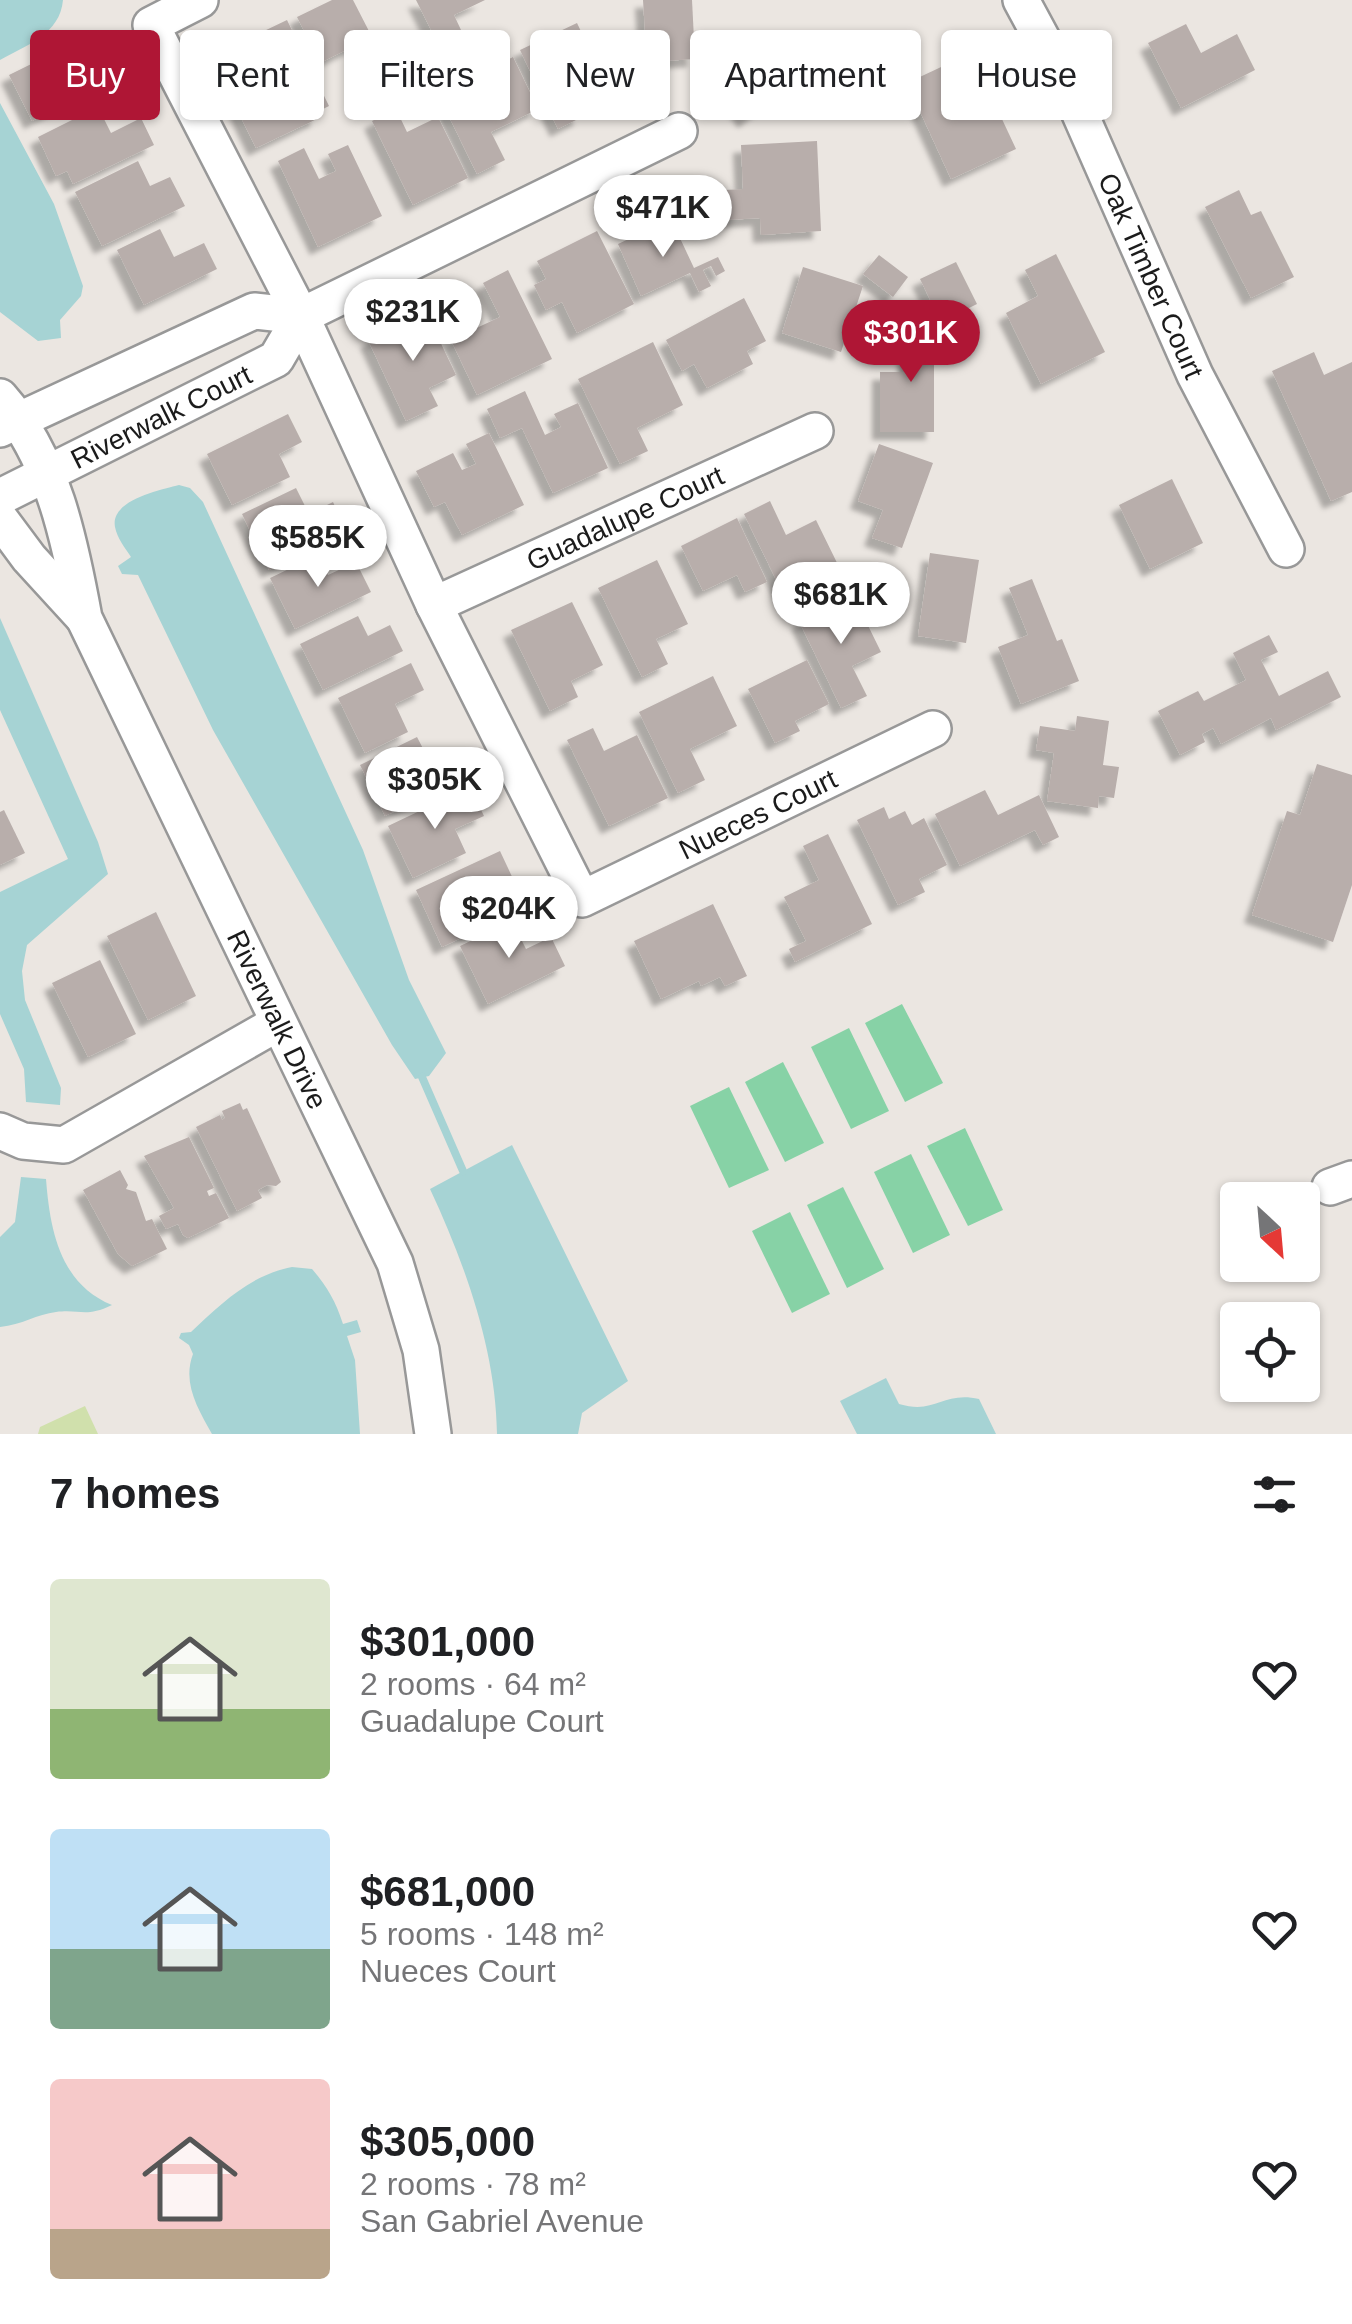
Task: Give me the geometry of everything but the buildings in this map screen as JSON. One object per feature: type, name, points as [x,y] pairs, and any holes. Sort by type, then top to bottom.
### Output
[{"type":"street","points":[[200,0],[151,25],[301,316],[434,605]]},
{"type":"street","name":"Oak Timber Court","points":[[1022,0],[1069,89],[1195,375],[1286,549]]},
{"type":"street","points":[[301,316],[678,131]]},
{"type":"street","name":"Riverwalk Court","points":[[0,496],[276,359],[301,316],[254,311],[7,415]]},
{"type":"street","name":"Riverwalk Drive","points":[[7,415],[45,473],[70,539],[84,618],[395,1264],[421,1350],[433,1434]]},
{"type":"street","name":"Guadalupe Court","points":[[434,605],[815,430]]},
{"type":"street","name":"Riverwalk Drive","points":[[0,519],[29,558],[84,618]]},
{"type":"street","name":"Nueces Court","points":[[434,605],[582,899],[933,730]]},
{"type":"street","points":[[0,1131],[23,1140],[64,1145],[278,1023]]},
{"type":"green space","points":[[902,1004],[943,1083],[905,1102],[865,1023]]},
{"type":"green space","points":[[849,1028],[889,1111],[851,1129],[811,1047]]},
{"type":"green space","points":[[783,1062],[824,1143],[785,1162],[745,1082]]},
{"type":"green space","points":[[729,1087],[769,1170],[729,1188],[690,1106]]},
{"type":"green space","points":[[965,1128],[1003,1210],[968,1226],[927,1146]]},
{"type":"green space","points":[[911,1154],[950,1235],[913,1253],[874,1172]]},
{"type":"green space","points":[[843,1187],[884,1269],[847,1288],[807,1205]]},
{"type":"green space","points":[[790,1212],[830,1294],[792,1313],[752,1231]]},
{"type":"green space","points":[[85,1406],[98,1434],[38,1434],[40,1427]]},
{"type":"water","points":[[0,0],[63,0],[61,12],[49,30],[30,30],[30,44],[0,60]]},
{"type":"water","points":[[0,103],[54,204],[83,286],[81,296],[60,320],[61,338],[38,341],[0,312]]},
{"type":"water","points":[[179,485],[190,488],[203,502],[363,850],[409,980],[446,1053],[429,1076],[415,1079],[392,1045],[213,730],[138,575],[122,574],[118,566],[131,557],[115,527],[120,510],[138,498]]},
{"type":"water","points":[[0,618],[98,842],[108,874],[27,945],[22,971],[25,1000],[61,1088],[60,1105],[26,1102],[24,1069],[0,1014],[0,892],[68,859],[0,710]]},
{"type":"water","points":[[512,1145],[628,1381],[582,1413],[578,1434],[497,1434],[485,1339],[455,1247],[430,1189]]},
{"type":"water","points":[[21,1177],[46,1179],[55,1236],[69,1269],[94,1296],[112,1305],[89,1312],[49,1313],[0,1327],[0,1237],[15,1222]]},
{"type":"water","points":[[292,1267],[312,1269],[331,1295],[343,1324],[357,1320],[361,1332],[347,1336],[355,1360],[360,1434],[212,1434],[193,1396],[189,1375],[193,1354],[179,1338],[181,1333],[191,1332],[249,1284]]},
{"type":"water","points":[[886,1378],[899,1404],[912,1407],[956,1398],[979,1399],[996,1434],[857,1434],[840,1401]]},
{"type":"waterway","points":[[422,1077],[463,1171]]}]
